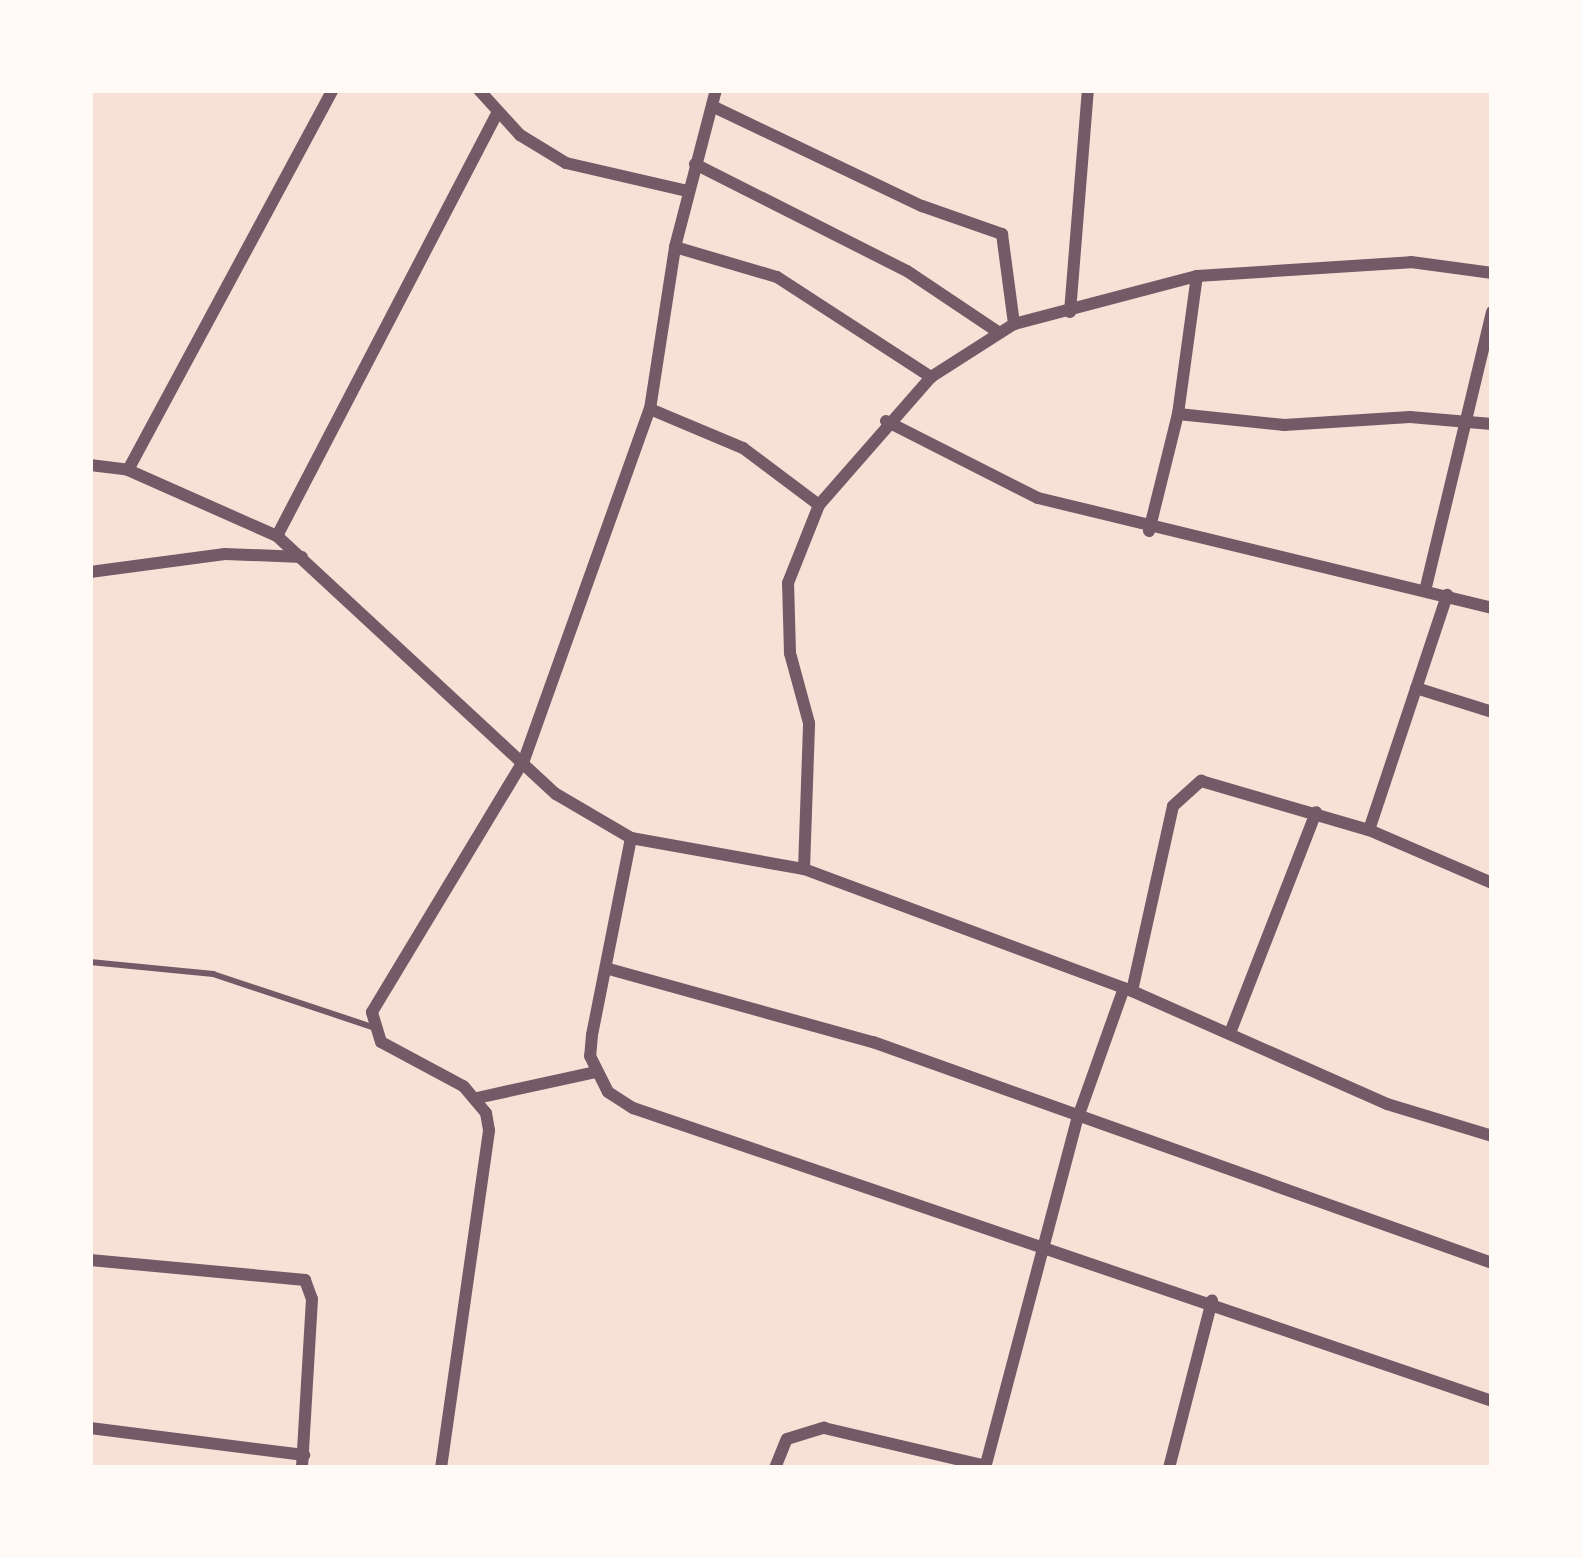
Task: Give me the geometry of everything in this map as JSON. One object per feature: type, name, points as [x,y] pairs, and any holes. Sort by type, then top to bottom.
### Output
[{"type":"street","points":[[128,470],[333,90]]},
{"type":"street","points":[[479,90],[496,115],[566,163],[687,191]]},
{"type":"street","points":[[442,1468],[489,1130],[477,1098],[396,1052],[372,1027],[379,992],[524,760],[650,409],[675,247],[716,90]]},
{"type":"street","points":[[1070,312],[1088,90]]},
{"type":"street","points":[[712,106],[922,206],[1003,234],[1014,324]]},
{"type":"street","points":[[277,536],[496,115]]},
{"type":"street","points":[[695,164],[908,271],[998,332]]},
{"type":"street","points":[[675,247],[777,277],[931,377]]},
{"type":"street","points":[[804,869],[808,723],[785,610],[798,546],[818,505],[886,421],[931,377],[1014,324],[1197,276],[1412,262],[1492,272]]},
{"type":"street","points":[[1149,531],[1178,414],[1197,276]]},
{"type":"street","points":[[1424,591],[1492,312]]},
{"type":"street","points":[[650,409],[742,448],[818,505]]},
{"type":"street","points":[[1178,414],[1284,425],[1410,417],[1492,424]]},
{"type":"street","points":[[886,421],[1038,498],[1149,531],[1492,608]]},
{"type":"street","points":[[90,449],[95,463],[128,470],[277,536],[556,794],[632,838],[804,869],[1128,989],[1387,1104],[1492,1136]]},
{"type":"street","points":[[90,572],[226,554],[302,556]]},
{"type":"street","points":[[1369,830],[1447,596]]},
{"type":"street","points":[[1416,688],[1492,712]]},
{"type":"street","points":[[775,1468],[787,1439],[824,1428],[986,1467],[1077,1120],[1128,989],[1165,833],[1184,789],[1201,781],[1227,783],[1369,830],[1492,884]]},
{"type":"street","points":[[1230,1034],[1316,812]]},
{"type":"street","points":[[632,838],[592,1035],[595,1072],[633,1108],[1044,1242],[1492,1401]]},
{"type":"street","points":[[609,969],[873,1042],[1077,1120],[1492,1263]]},
{"type":"street","points":[[477,1098],[595,1072]]},
{"type":"street","points":[[90,1260],[305,1280],[312,1299],[303,1462],[90,1428]]},
{"type":"street","points":[[1169,1468],[1212,1300]]},
{"type":"lane","points":[[90,962],[213,974],[372,1027]]}]
